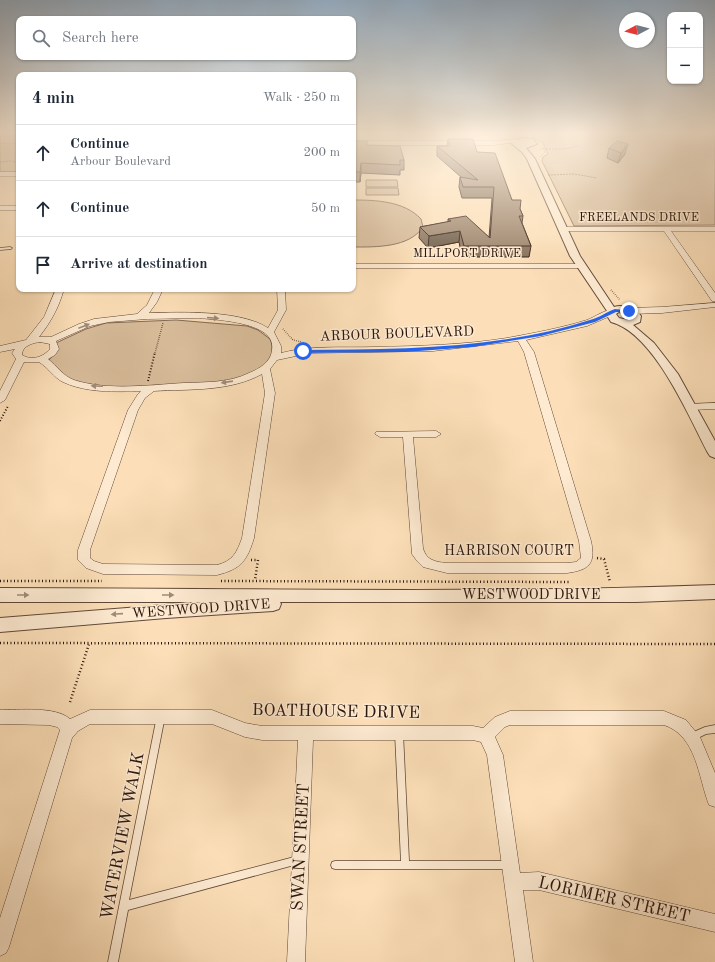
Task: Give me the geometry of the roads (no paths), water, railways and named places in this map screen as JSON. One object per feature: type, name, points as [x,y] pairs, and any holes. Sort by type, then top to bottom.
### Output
[{"type":"street","points":[[539,177],[581,266],[599,290],[612,312],[611,316],[639,334],[648,343],[674,379],[715,454]]},
{"type":"street","points":[[0,208],[16,208]]},
{"type":"street","name":"FREELANDS DRIVE","points":[[563,229],[715,229]]},
{"type":"street","points":[[666,229],[715,299]]},
{"type":"street","name":"MILLPORT DRIVE","points":[[356,266],[581,266]]},
{"type":"street","points":[[599,290],[613,303],[635,314],[636,320],[648,343]]},
{"type":"street","points":[[8,386],[26,367],[50,355],[55,349],[54,343],[41,337],[45,322],[59,292]]},
{"type":"street","points":[[136,317],[145,313],[154,303],[158,292]]},
{"type":"street","points":[[270,331],[281,313],[281,292]]},
{"type":"street","points":[[0,348],[56,339],[93,323],[113,319],[160,316],[228,319],[255,323],[265,322],[279,309],[281,302]]},
{"type":"street","points":[[154,303],[160,316]]},
{"type":"street","points":[[580,325],[600,319],[618,309],[662,310],[715,306]]},
{"type":"street","points":[[580,325],[620,322],[629,323],[662,310]]},
{"type":"street","points":[[0,400],[8,386],[20,357],[18,350],[27,343],[45,322]]},
{"type":"street","points":[[245,378],[265,368],[277,352],[276,341],[270,331],[255,323]]},
{"type":"street","name":"ARBOUR BOULEVARD","points":[[310,350],[438,349],[521,339],[580,325]]},
{"type":"street","name":"HARRISON COURT","points":[[408,434],[417,548],[420,558],[424,562],[436,567],[447,568],[567,568],[582,566],[588,554],[585,541],[529,352],[521,339]]},
{"type":"street","points":[[276,341],[288,347],[310,350]]},
{"type":"street","points":[[274,358],[310,350]]},
{"type":"street","points":[[0,352],[48,362],[58,375],[70,382],[91,386],[149,388],[205,385],[252,378],[260,383],[265,390],[268,402]]},
{"type":"street","points":[[149,388],[142,395],[133,410],[84,550],[84,560],[90,565],[103,569],[217,570],[234,565],[239,560],[244,551],[248,538],[270,389],[265,368]]},
{"type":"street","points":[[129,388],[134,393],[133,410]]},
{"type":"street","points":[[690,407],[715,406]]},
{"type":"street","points":[[380,434],[436,434]]},
{"type":"street","name":"WESTWOOD DRIVE","points":[[0,595],[402,596],[636,595],[715,592]]},
{"type":"street","name":"WESTWOOD DRIVE","points":[[636,595],[715,602]]},
{"type":"street","name":"WESTWOOD DRIVE","points":[[0,624],[204,608],[402,596]]},
{"type":"street","name":"BOATHOUSE DRIVE","points":[[69,729],[78,721],[90,717],[161,716],[212,717],[245,730],[262,733],[399,732],[473,733],[486,736]]},
{"type":"street","points":[[0,717],[49,718],[61,721],[69,729],[62,743],[3,926],[0,947]]},
{"type":"street","points":[[524,962],[495,755],[493,747],[486,736],[500,722],[510,718],[651,717],[664,718],[674,721],[683,726],[692,737],[698,748],[715,798]]},
{"type":"street","name":"SWAN STREET","points":[[296,962],[306,732]]},
{"type":"street","name":"LORIMER STREET","points":[[511,873],[545,883],[715,923]]},
{"type":"lane","points":[[0,249],[10,248]]},
{"type":"lane","name":"WATERVIEW WALK","points":[[113,962],[161,716]]},
{"type":"lane","points":[[692,737],[704,731],[715,729]]},
{"type":"lane","points":[[399,732],[405,865]]},
{"type":"lane","points":[[125,906],[300,860]]},
{"type":"lane","points":[[335,865],[405,865],[511,873]]}]
